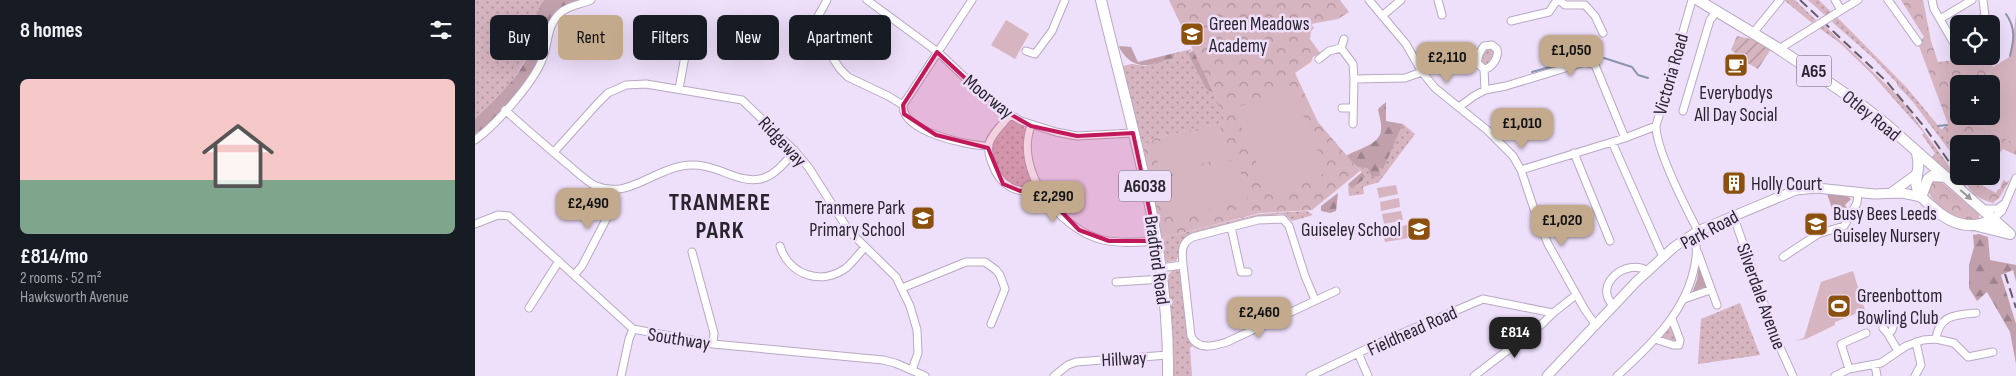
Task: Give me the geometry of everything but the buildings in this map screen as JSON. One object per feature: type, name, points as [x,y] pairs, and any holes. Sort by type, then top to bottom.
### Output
[{"type":"main road","name":"Bradford Road","points":[[1101,0],[1133,133],[1156,241],[1162,279],[1168,376]]},
{"type":"main road","name":"Otley Road","points":[[1699,1],[1714,15],[1753,33],[1859,103],[1993,219]]},
{"type":"main road","name":"Otley Road","points":[[1917,153],[1919,166],[1916,187],[1921,197]]},
{"type":"main road","points":[[1891,193],[1917,174],[1928,171],[1942,174]]},
{"type":"main road","points":[[1921,197],[1926,181],[1930,177],[1942,174]]},
{"type":"main road","name":"Park Road","points":[[1547,376],[1647,271],[1695,232],[1796,190],[1817,188],[1858,193],[1905,193],[1921,197]]},
{"type":"main road","name":"A65","points":[[1921,197],[1936,211],[1954,223],[1977,226],[2013,236]]},
{"type":"main road","points":[[1977,226],[1983,220],[1984,210]]},
{"type":"main road","points":[[1977,226],[1993,219]]},
{"type":"main road","name":"A65","points":[[1993,219],[2013,236]]},
{"type":"street","points":[[475,140],[505,110],[538,70],[543,58],[549,30],[558,15],[573,6],[591,0]]},
{"type":"street","points":[[827,0],[816,20],[816,28],[819,37],[840,69],[848,77],[903,105]]},
{"type":"street","name":"Moorway","points":[[867,0],[937,52],[977,90],[1010,115],[1031,126],[1077,136],[1133,133]]},
{"type":"street","points":[[972,0],[903,105],[905,116],[920,128],[946,139],[989,146]]},
{"type":"street","points":[[1026,51],[1035,54],[1052,31],[1065,0]]},
{"type":"street","points":[[1369,0],[1406,44],[1421,72],[1435,88],[1509,151],[1521,170],[1548,244],[1590,319],[1595,324]]},
{"type":"street","points":[[1381,16],[1401,0]]},
{"type":"street","points":[[1438,0],[1442,15]]},
{"type":"street","points":[[1511,21],[1549,12],[1558,0],[1565,5],[1585,5],[1595,16],[1603,33]]},
{"type":"street","points":[[1753,33],[1780,0]]},
{"type":"street","points":[[1835,0],[1838,12]]},
{"type":"street","points":[[1779,49],[1858,0]]},
{"type":"street","points":[[1888,0],[1918,42]]},
{"type":"street","points":[[1932,0],[1950,36]]},
{"type":"street","points":[[1940,19],[1972,0]]},
{"type":"street","points":[[1983,0],[1986,15]]},
{"type":"street","name":"Victoria Road","points":[[1699,1],[1656,126],[1656,133],[1695,232],[1696,248],[1717,305]]},
{"type":"street","points":[[1703,55],[1714,15]]},
{"type":"street","points":[[1683,111],[1710,20],[1714,15]]},
{"type":"street","points":[[1341,48],[1344,39]]},
{"type":"street","points":[[1319,59],[1329,51],[1341,48]]},
{"type":"street","points":[[1341,48],[1353,64],[1355,104],[1353,108],[1353,124]]},
{"type":"street","points":[[679,90],[684,60]]},
{"type":"street","points":[[1459,107],[1485,90],[1506,86],[1585,62],[1595,65],[1625,138]]},
{"type":"street","points":[[1484,70],[1485,90]]},
{"type":"street","points":[[1354,79],[1405,78],[1421,72]]},
{"type":"street","name":"Ridgeway","points":[[554,152],[598,103],[617,89],[636,84],[742,100],[795,151],[819,184],[839,218],[891,273],[902,288],[913,316],[919,346],[912,370]]},
{"type":"street","points":[[1341,108],[1353,108]]},
{"type":"street","points":[[505,110],[595,186],[615,191],[672,168],[693,164],[712,167],[743,179],[761,179],[777,170],[795,151]]},
{"type":"street","points":[[1010,115],[991,139],[989,146],[993,166],[1003,184],[1020,191],[1040,188]]},
{"type":"street","points":[[1031,126],[1027,136],[1027,148],[1032,168],[1040,188],[1061,215],[1079,230],[1092,236],[1115,242],[1156,241]]},
{"type":"street","points":[[1521,170],[1625,138],[1656,126]]},
{"type":"street","points":[[1612,142],[1663,257]]},
{"type":"street","points":[[1574,153],[1610,240]]},
{"type":"street","points":[[1993,219],[2002,211],[2016,178]]},
{"type":"street","points":[[574,275],[582,266],[613,206],[615,191]]},
{"type":"street","points":[[1783,258],[1818,234],[1844,226],[1857,203],[1858,193]]},
{"type":"street","points":[[1984,210],[1997,209],[2007,199]]},
{"type":"street","name":"Southway","points":[[475,224],[497,214],[509,216],[633,329],[713,344],[883,360],[925,376]]},
{"type":"street","name":"Silverdale Avenue","points":[[1733,215],[1791,375]]},
{"type":"street","points":[[1315,300],[1287,222],[1283,219],[1258,220],[1187,240],[1182,252],[1191,336],[1194,342],[1201,346],[1227,342],[1336,291]]},
{"type":"street","points":[[1231,227],[1241,272],[1248,272]]},
{"type":"street","points":[[779,246],[788,263],[794,268],[811,276],[820,277],[830,276],[848,267],[865,247]]},
{"type":"street","points":[[1617,376],[1655,339],[1684,299],[1693,278],[1696,248]]},
{"type":"street","points":[[693,252],[714,333],[713,344]]},
{"type":"street","points":[[529,308],[559,260]]},
{"type":"street","points":[[902,288],[966,262],[985,262],[1000,275],[1005,289],[991,324]]},
{"type":"street","points":[[1160,268],[1183,265]]},
{"type":"street","points":[[1613,305],[1610,302],[1608,292],[1609,282],[1614,275],[1629,267],[1647,271]]},
{"type":"street","points":[[1115,282],[1162,279]]},
{"type":"street","points":[[1684,299],[1711,290]]},
{"type":"street","points":[[1474,376],[1543,324],[1576,295]]},
{"type":"street","name":"Fieldhead Road","points":[[1310,376],[1483,299],[1553,314]]},
{"type":"street","points":[[1936,339],[1939,325],[1945,319],[1976,313]]},
{"type":"street","points":[[1655,339],[1673,345],[1679,344],[1680,340],[1672,318]]},
{"type":"street","points":[[1894,324],[1893,330],[1885,331],[1898,351]]},
{"type":"street","points":[[621,376],[633,329]]},
{"type":"street","points":[[1849,369],[1841,344],[1866,333]]},
{"type":"street","points":[[1835,376],[1849,369],[1875,365],[1916,342],[1936,339],[1953,344],[1968,359],[1993,352]]},
{"type":"street","points":[[1915,376],[1921,366],[1916,342]]},
{"type":"street","name":"Fieldhead Road","points":[[1358,353],[1368,376]]},
{"type":"street","name":"Hillway","points":[[1054,376],[1068,364],[1076,362],[1168,355]]},
{"type":"street","points":[[1875,365],[1877,376]]},
{"type":"highlighted area","points":[[937,52],[993,104],[1031,126],[1077,136],[1133,133],[1156,241],[1109,241],[1079,230],[1040,189],[1020,191],[1003,184],[988,148],[936,135],[904,114],[903,105]]},
{"type":"green space","points":[[475,0],[544,0],[538,15],[490,15],[490,60],[526,60],[509,85],[475,119]]},
{"type":"green space","points":[[544,0],[581,0],[566,6],[557,13],[548,26],[548,15],[537,15]]},
{"type":"green space","points":[[1169,0],[1340,0],[1349,12],[1338,19],[1311,24],[1314,28],[1311,31],[1310,39],[1320,53],[1295,73],[1318,122],[1360,171],[1312,210],[1260,213],[1162,238],[1143,146],[1156,138],[1225,122]]},
{"type":"green space","points":[[1784,0],[1795,0],[1816,20],[1812,23]]},
{"type":"green space","points":[[1808,0],[1819,0],[1831,12],[1826,16]]},
{"type":"green space","points":[[1901,0],[1923,0],[1931,41],[1938,62],[1950,61],[1950,65],[1992,65],[1988,75],[1950,75],[1950,125],[1980,125],[1999,135],[1950,135],[1950,140],[1941,130],[1948,124],[1919,46],[1921,44],[1920,41],[1924,37]]},
{"type":"green space","points":[[2016,14],[2016,144],[1980,125],[2000,125],[2000,75],[1988,75],[1993,67],[2000,65],[2000,63],[2011,56]]},
{"type":"green space","points":[[1837,17],[1907,88],[1950,140],[1950,151],[1897,83],[1872,57],[1832,22]]},
{"type":"green space","points":[[1006,20],[1029,34],[1015,59],[991,45]]},
{"type":"green space","points":[[1825,26],[1899,97],[1950,167],[1950,173],[1932,157],[1935,153],[1922,135],[1924,133],[1871,73],[1840,43],[1819,28]]},
{"type":"green space","points":[[1737,36],[1756,40],[1771,49],[1758,69],[1743,62],[1744,59],[1731,50]]},
{"type":"green space","points":[[1202,44],[1214,93],[1206,89],[1188,54]]},
{"type":"green space","points":[[1119,46],[1131,47],[1138,62],[1175,53],[1173,58],[1154,64],[1142,65],[1131,61],[1125,56]]},
{"type":"green space","points":[[1487,48],[1494,52],[1494,58],[1487,67],[1480,63],[1481,56]]},
{"type":"green space","points":[[1192,49],[1188,54],[1206,89],[1214,93],[1226,122],[1156,138],[1143,146],[1123,66],[1132,64],[1145,66],[1173,58],[1175,53]]},
{"type":"green space","points":[[526,60],[538,60],[524,86],[492,121],[475,134],[475,119],[511,82]]},
{"type":"green space","points":[[1290,85],[1327,172],[1270,195],[1234,109]]},
{"type":"green space","points":[[1386,102],[1386,121],[1403,124],[1383,169],[1379,168],[1380,176],[1372,177],[1368,168],[1357,167],[1346,156],[1372,143],[1380,135],[1381,122],[1378,109]]},
{"type":"green space","points":[[1013,120],[1022,124],[1026,130],[1024,143],[1035,184],[1031,188],[1013,187],[1000,177],[991,152],[992,142],[1008,122]]},
{"type":"green space","points":[[1403,124],[1415,134],[1379,182],[1363,187],[1364,194],[1349,196],[1348,184],[1352,189],[1366,177],[1357,167],[1383,168]]},
{"type":"green space","points":[[1220,125],[1228,157],[1161,175],[1152,143]]},
{"type":"green space","points":[[2000,136],[2016,144],[2016,155],[2003,149],[2000,153]]},
{"type":"green space","points":[[1237,159],[1248,199],[1175,219],[1164,178]]},
{"type":"green space","points":[[1362,172],[1366,177],[1352,189],[1348,184]]},
{"type":"green space","points":[[1939,180],[1979,214],[1979,220],[1971,223],[1965,221],[1952,215],[1935,202],[1928,191],[1930,182]]},
{"type":"green space","points":[[2003,180],[2007,182],[2010,180],[1999,198],[1993,203],[1977,196],[1967,185],[1984,185],[1996,193],[2000,189]]},
{"type":"green space","points":[[1396,185],[1398,194],[1379,198],[1377,188]]},
{"type":"green space","points":[[1967,185],[1974,185],[1977,198]]},
{"type":"green space","points":[[1338,193],[1336,211],[1330,213],[1321,211],[1321,206]]},
{"type":"green space","points":[[1827,194],[1847,196],[1851,199],[1845,205],[1847,208],[1840,222],[1836,219]]},
{"type":"green space","points":[[1399,198],[1400,207],[1381,211],[1380,202]]},
{"type":"green space","points":[[1307,211],[1313,215],[1292,221],[1285,215],[1279,214],[1192,234],[1183,243],[1176,261],[1167,262],[1165,259],[1162,238],[1259,214]]},
{"type":"green space","points":[[1401,211],[1403,220],[1384,224],[1382,214]]},
{"type":"green space","points":[[1407,225],[1409,238],[1385,242],[1382,230]]},
{"type":"green space","points":[[1979,234],[1988,237],[1990,260],[2016,265],[2016,281],[2013,270],[2001,275],[2016,324],[2016,364],[2010,332],[1987,292],[1977,301],[1969,288],[1969,265],[1974,247],[1973,235]]},
{"type":"green space","points":[[1699,264],[1707,286],[1705,289],[1692,293],[1697,280]]},
{"type":"green space","points":[[1173,270],[1178,270],[1181,274],[1188,338],[1193,345],[1190,348],[1192,376],[1173,376],[1167,276]]},
{"type":"green space","name":"Greenbottom Bowling Club","points":[[1853,271],[1865,310],[1835,322],[1835,325],[1806,339],[1795,341],[1804,338],[1821,282]]},
{"type":"green space","points":[[1740,303],[1760,355],[1698,364],[1701,319]]},
{"type":"green space","points":[[1672,325],[1677,340],[1676,343],[1661,338]]},
{"type":"waterway","points":[[2006,14],[2013,29],[2010,56]]},
{"type":"waterway","points":[[1532,72],[1582,58]]},
{"type":"waterway","points":[[1604,58],[1632,67],[1638,75],[1648,78]]},
{"type":"waterway","points":[[1938,126],[1947,125]]},
{"type":"railway","points":[[1800,0],[1887,82],[1926,129],[1950,163]]},
{"type":"railway","points":[[2005,274],[2016,308]]},
{"type":"place","name":"Green Meadows Academy","points":[[1192,34]]},
{"type":"place","name":"Everybodys All Day Social","points":[[1736,65]]},
{"type":"place","name":"Holly Court","points":[[1734,183]]},
{"type":"place","name":"Tranmere Park Primary School","points":[[923,218]]},
{"type":"place","name":"Busy Bees Leeds Guiseley Nursery","points":[[1816,224]]},
{"type":"place","name":"Guiseley School","points":[[1419,229]]},
{"type":"place","name":"Greenbottom Bowling Club","points":[[1839,306]]},
{"type":"district","name":"TRANMERE PARK","points":[[720,216]]}]
